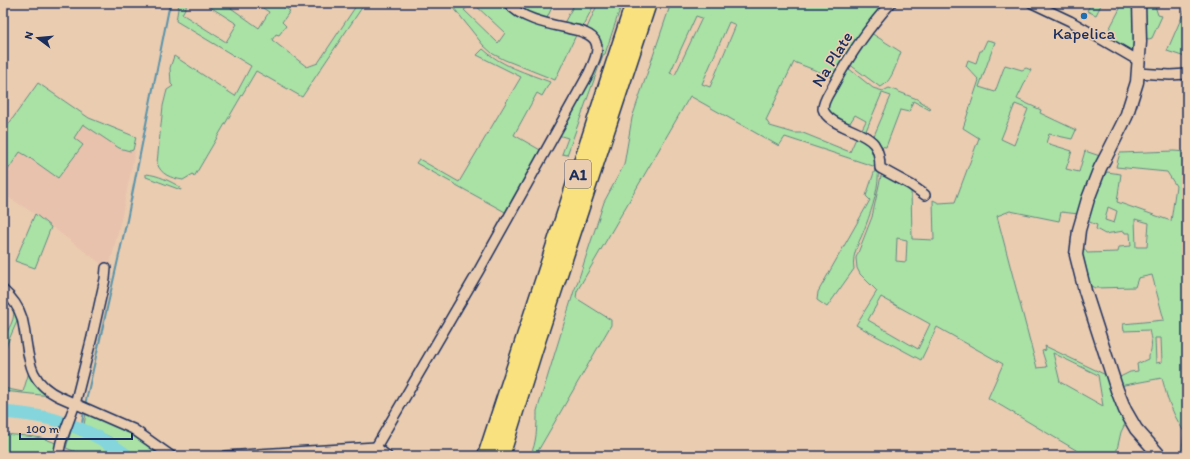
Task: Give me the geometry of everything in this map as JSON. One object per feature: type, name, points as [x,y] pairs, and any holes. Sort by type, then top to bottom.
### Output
[{"type":"highway","name":"A1","points":[[486,456],[634,3]]},
{"type":"highway","name":"A1","points":[[501,456],[536,343],[648,3]]},
{"type":"street","points":[[376,447],[478,272],[572,101],[589,73],[597,51],[597,44],[592,36],[524,15],[508,3]]},
{"type":"street","name":"Na Plate","points":[[891,3],[884,10],[845,64],[827,96],[823,109],[828,118],[868,139],[874,145],[880,160],[880,168],[911,184],[925,195]]},
{"type":"street","points":[[1032,3],[1070,20],[1138,67],[1170,75],[1187,74]]},
{"type":"street","points":[[1139,3],[1140,25],[1137,82],[1131,103],[1110,150],[1100,168],[1083,215],[1076,255],[1085,291],[1124,410],[1136,429],[1160,456]]},
{"type":"street","points":[[58,456],[61,442],[76,408],[105,280],[106,268]]},
{"type":"street","points":[[3,290],[13,301],[21,317],[27,352],[32,368],[37,379],[43,386],[76,408],[90,410],[133,429],[170,456]]},
{"type":"street","points":[[225,456],[376,447],[387,456]]},
{"type":"shaded area","points":[[83,124],[119,148],[135,151],[109,269],[102,268],[100,263],[35,214],[3,194],[3,177],[15,161],[19,152],[58,178],[83,145],[74,138]]},
{"type":"green space","points":[[179,3],[188,3],[182,14],[226,42],[237,24],[204,3],[224,3],[259,28],[269,12],[255,3],[277,3],[290,11],[282,22],[286,26],[279,35],[276,34],[272,40],[307,67],[318,63],[358,3],[365,3],[302,97],[256,71],[194,177],[193,174],[183,180],[167,175],[161,170],[157,163],[163,106],[167,90],[173,86],[171,84],[170,68],[174,56],[235,96],[251,66],[176,21]]},
{"type":"green space","points":[[450,3],[473,3],[505,3],[577,33],[555,80],[505,60],[493,54],[483,45]],"holes":[[[473,3],[505,33],[498,43],[464,10]]]},
{"type":"green space","points":[[511,3],[554,3],[547,18],[564,23],[575,3],[595,3],[582,28],[533,17]]},
{"type":"green space","points":[[598,3],[622,3],[605,54],[603,55],[567,155],[562,154],[568,138],[558,135],[601,53],[601,45],[587,28]]},
{"type":"green space","points":[[671,3],[889,3],[835,78],[794,62],[766,120],[770,126],[794,133],[803,133],[850,152],[857,136],[873,146],[878,162],[878,181],[873,204],[855,252],[853,263],[854,269],[827,307],[817,300],[818,292],[870,200],[866,196],[876,167],[785,137],[779,146],[690,96],[577,291],[576,298],[611,320],[611,325],[535,456],[530,456],[537,428],[537,411],[574,291],[604,202],[624,165],[632,118]],"holes":[[[696,16],[702,18],[675,75],[670,73]],[[729,22],[736,25],[710,87],[702,84]]]},
{"type":"green space","points":[[1091,3],[1102,3],[1096,15],[1087,11]]},
{"type":"green space","points":[[1123,3],[1135,3],[1135,47],[1131,50],[1128,50],[1105,37]]},
{"type":"green space","points":[[1144,3],[1154,3],[1158,15],[1162,16],[1152,38],[1149,39],[1144,38]]},
{"type":"green space","points":[[1187,5],[1187,52],[1185,57],[1167,51]]},
{"type":"green space","points":[[871,33],[901,52],[887,82],[880,87],[849,64]]},
{"type":"green space","points":[[987,40],[995,42],[979,87],[995,92],[1005,65],[1022,70],[1026,68],[1031,70],[1017,99],[1041,110],[1040,113],[1076,130],[1072,139],[1049,134],[1046,143],[1072,151],[1066,169],[1079,172],[1085,151],[1100,156],[1079,214],[1061,212],[1059,221],[1010,211],[997,216],[1037,368],[1047,367],[1042,351],[1046,350],[1045,346],[1108,376],[1126,422],[1121,432],[1116,454],[1113,456],[1086,456],[988,398],[1003,364],[937,327],[921,360],[856,325],[877,291],[860,274],[857,268],[856,258],[872,217],[881,176],[884,174],[911,187],[912,239],[934,240],[933,200],[939,203],[955,202],[979,138],[963,128],[979,80],[966,66],[968,60],[976,63],[980,51],[982,51]],"holes":[[[1015,104],[1028,109],[1014,145],[1001,139]],[[897,238],[907,240],[906,262],[896,261]],[[881,297],[930,324],[918,349],[868,320]],[[1053,353],[1098,375],[1103,406],[1060,382]]]},
{"type":"green space","points":[[483,49],[506,65],[550,82],[542,96],[537,93],[514,135],[542,151],[507,213],[416,163],[419,159],[459,182],[521,77],[477,55]]},
{"type":"green space","points":[[848,68],[873,88],[883,91],[889,88],[917,99],[931,108],[930,110],[913,101],[909,112],[900,110],[886,147],[879,146],[860,133],[866,121],[855,115],[848,126],[830,117],[826,103]],"holes":[[[882,93],[891,96],[873,138],[865,133]]]},
{"type":"green space","points":[[38,83],[89,118],[136,137],[133,150],[130,151],[119,148],[83,124],[74,138],[83,145],[58,178],[20,152],[3,177],[3,132]]},
{"type":"green space","points":[[1174,151],[1185,152],[1187,154],[1187,456],[1181,456],[1184,432],[1168,400],[1162,378],[1119,386],[1118,378],[1130,372],[1138,371],[1137,364],[1148,359],[1151,350],[1149,330],[1124,331],[1123,324],[1164,320],[1152,275],[1138,278],[1135,287],[1095,288],[1087,284],[1081,249],[1085,249],[1087,253],[1118,252],[1119,247],[1131,246],[1130,233],[1125,233],[1124,231],[1105,234],[1096,229],[1097,225],[1087,221],[1100,181],[1107,172],[1121,174],[1117,202],[1171,221],[1176,186],[1167,172],[1116,167],[1120,153]],"holes":[[[1108,207],[1117,211],[1114,223],[1105,220]],[[1135,219],[1149,223],[1147,247],[1136,247]],[[1155,338],[1161,338],[1162,362],[1156,363]]]},
{"type":"green space","points":[[146,174],[168,181],[180,187],[181,190],[146,177]]},
{"type":"green space","points":[[35,214],[51,227],[35,268],[15,261]]},
{"type":"green space","points":[[3,292],[19,317],[3,353],[5,336],[14,315],[13,309],[3,297]]},
{"type":"green space","points":[[29,372],[51,396],[3,391],[3,388],[23,392]]},
{"type":"green space","points":[[86,413],[126,430],[165,456],[137,456],[110,437],[84,425]]},
{"type":"green space","points":[[71,431],[104,445],[122,456],[86,456],[66,448]]},
{"type":"green space","points":[[3,434],[32,436],[46,439],[59,445],[57,456],[3,456]]},
{"type":"waterway","points":[[85,405],[127,220],[170,3]]},
{"type":"waterway","points":[[81,430],[84,411]]},
{"type":"waterway","points":[[3,412],[38,416],[77,427],[112,445],[128,456]]},
{"type":"place","name":"Kapelica","points":[[1084,16]]}]
